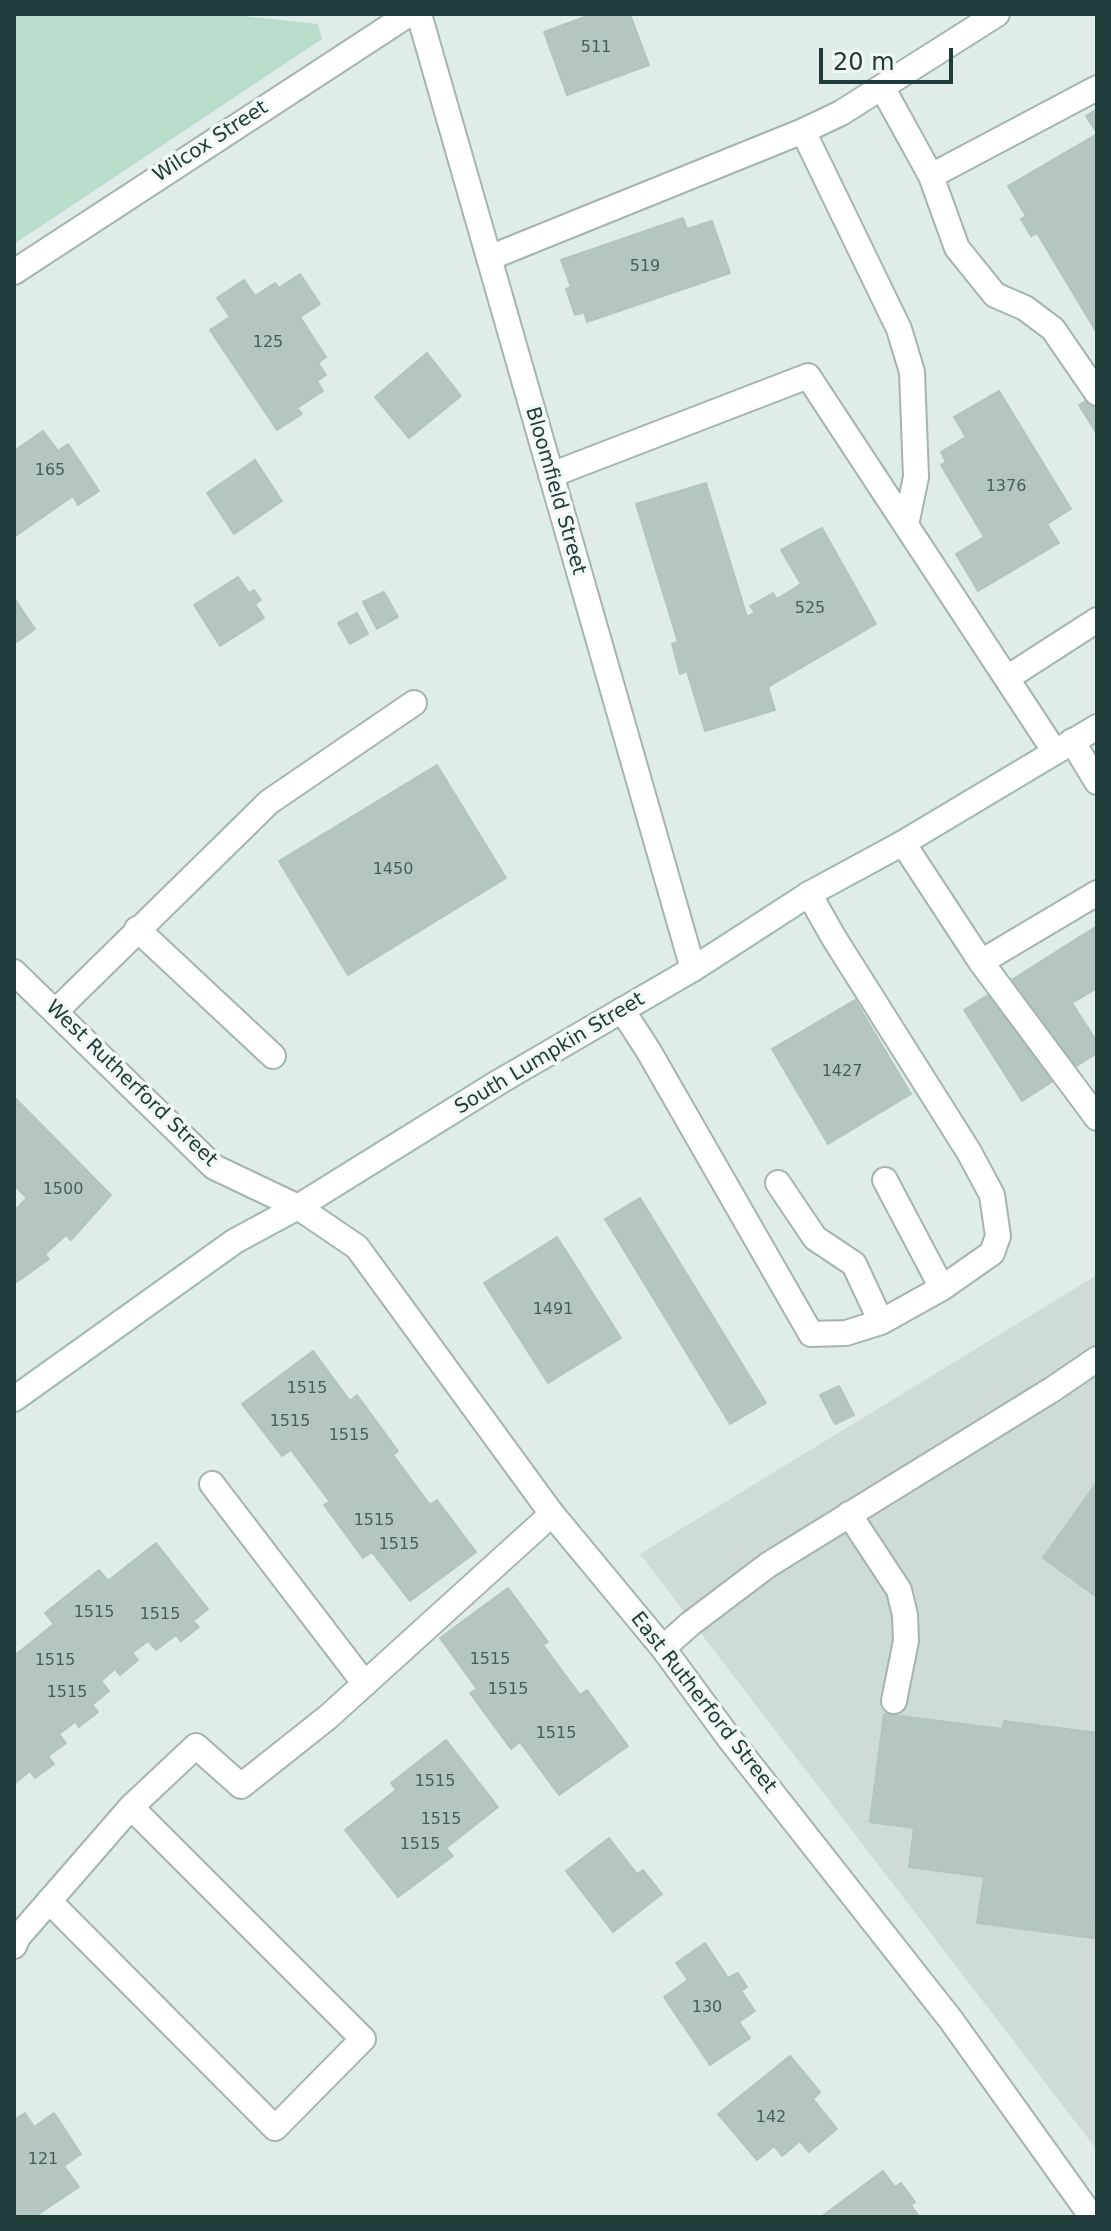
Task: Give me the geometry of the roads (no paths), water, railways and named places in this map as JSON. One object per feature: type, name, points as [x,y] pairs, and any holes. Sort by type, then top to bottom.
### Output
[{"type":"street","name":"Wilcox Street","points":[[14,272],[409,14]]},
{"type":"street","name":"Bloomfield Street","points":[[419,14],[693,969]]},
{"type":"street","points":[[489,258],[841,113],[997,14]]},
{"type":"street","points":[[882,87],[931,176],[957,248],[995,295],[1025,308],[1053,329],[1097,393]]},
{"type":"street","points":[[931,176],[1097,88]]},
{"type":"street","points":[[803,131],[899,329],[912,372],[916,477],[906,525]]},
{"type":"street","points":[[551,475],[808,376],[1007,678],[1097,782]]},
{"type":"street","points":[[1007,678],[1097,620]]},
{"type":"street","points":[[56,1011],[269,802],[414,703]]},
{"type":"street","name":"South Lumpkin Street","points":[[14,1399],[235,1241],[298,1207],[499,1082],[693,969],[809,894],[903,843],[1097,727]]},
{"type":"street","points":[[903,843],[981,962],[1097,1118]]},
{"type":"street","points":[[981,962],[1097,893]]},
{"type":"street","points":[[622,1010],[811,1334],[846,1333],[881,1322],[942,1288],[992,1253],[998,1236],[992,1195],[969,1152],[809,894]]},
{"type":"street","points":[[137,929],[273,1056]]},
{"type":"street","name":"West Rutherford Street","points":[[14,972],[214,1167],[298,1207]]},
{"type":"street","points":[[885,1180],[942,1288]]},
{"type":"street","points":[[778,1183],[815,1238],[854,1264],[881,1322]]},
{"type":"street","name":"East Rutherford Street","points":[[298,1207],[357,1247],[552,1514],[663,1648],[729,1738],[951,2020],[1092,2217]]},
{"type":"street","points":[[663,1648],[768,1565],[1097,1359]]},
{"type":"street","points":[[212,1484],[365,1684]]},
{"type":"street","points":[[14,1946],[18,1937],[131,1807],[196,1746],[241,1786],[328,1717],[552,1514]]},
{"type":"street","points":[[849,1514],[899,1590],[905,1615],[906,1641],[894,1701]]},
{"type":"street","points":[[49,1901],[275,2128],[363,2039],[131,1807]]}]
